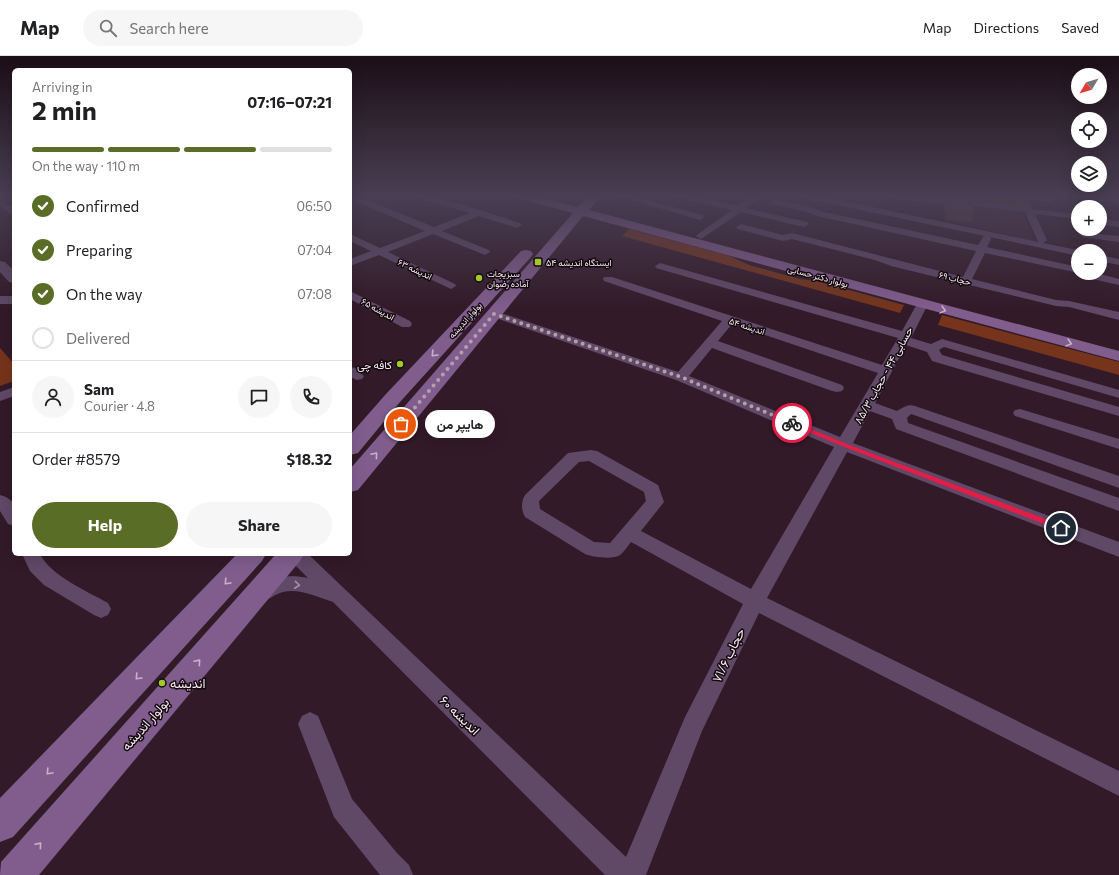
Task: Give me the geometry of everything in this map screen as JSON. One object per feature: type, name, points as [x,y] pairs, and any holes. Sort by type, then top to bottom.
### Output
[{"type":"main road","name":"بولوار اندیشه","points":[[352,446],[555,233]]},
{"type":"main road","name":"بولوار اندیشه","points":[[352,482],[494,314],[558,233]]},
{"type":"main road","name":"بولوار دکتر حسابی","points":[[658,233],[1119,356]]},
{"type":"main road","name":"بولوار دکتر حسابی","points":[[684,233],[701,236],[1119,345]]},
{"type":"main road","points":[[0,824],[251,556]]},
{"type":"main road","name":"بولوار اندیشه","points":[[14,875],[290,556]]},
{"type":"street","points":[[352,261],[426,233]]},
{"type":"street","points":[[441,233],[485,252]]},
{"type":"street","points":[[701,236],[705,233]]},
{"type":"street","name":"حجاب ۶۹","points":[[763,233],[783,238],[792,236],[880,258],[892,263],[1056,303],[1069,304],[1119,316]]},
{"type":"street","points":[[912,233],[1071,268]]},
{"type":"street","points":[[984,233],[1071,252]]},
{"type":"street","points":[[1039,233],[1042,240]]},
{"type":"street","points":[[966,281],[988,234]]},
{"type":"street","points":[[1104,236],[1119,239]]},
{"type":"street","name":"اندیشه ۶۳","points":[[352,239],[451,286]]},
{"type":"street","points":[[1107,259],[1119,262]]},
{"type":"street","points":[[0,265],[12,277]]},
{"type":"street","points":[[660,266],[905,338],[932,349],[937,358],[1119,412]]},
{"type":"street","name":"اندیشه ۵۴","points":[[608,279],[886,372]]},
{"type":"street","points":[[1107,279],[1119,282]]},
{"type":"street","points":[[1,285],[12,280]]},
{"type":"street","name":"اندیشه ۶۵","points":[[352,295],[406,324]]},
{"type":"street","points":[[0,300],[12,300]]},
{"type":"street","name":"حسابی ۴۴ - حجاب ۸۵/۳","points":[[844,445],[905,338],[922,304]]},
{"type":"street","points":[[494,314],[681,377],[844,445],[1119,550]]},
{"type":"street","points":[[681,377],[729,320]]},
{"type":"street","points":[[710,343],[837,388]]},
{"type":"street","points":[[932,349],[942,343],[1119,394]]},
{"type":"street","points":[[0,397],[12,392]]},
{"type":"street","points":[[867,405],[899,416]]},
{"type":"street","points":[[899,416],[910,409],[1119,482]]},
{"type":"street","points":[[1020,413],[1119,444]]},
{"type":"street","points":[[899,416],[901,426],[1119,505]]},
{"type":"street","name":"حجاب ۷۱/۶","points":[[632,875],[693,725],[755,601],[844,445]]},
{"type":"street","points":[[591,455],[652,489],[655,502],[629,532],[614,550],[592,549],[531,512],[531,499],[574,457],[591,455]]},
{"type":"street","points":[[0,502],[8,508],[12,515]]},
{"type":"street","points":[[629,532],[755,601],[1119,784]]},
{"type":"street","points":[[32,556],[37,566],[51,579],[101,608]]},
{"type":"street","name":"اندیشه ۶۰","points":[[298,556],[624,875]]},
{"type":"street","points":[[249,603],[270,589],[286,584],[326,590],[340,597]]},
{"type":"street","points":[[310,724],[343,808],[387,863],[399,875]]},
{"type":"shaded area","points":[[625,233],[645,233],[730,256],[749,265],[800,279],[816,281],[904,305],[900,313],[622,236]]},
{"type":"shaded area","points":[[999,233],[1032,233],[1036,242]]},
{"type":"shaded area","points":[[942,315],[1119,362],[1119,375],[938,325]]},
{"type":"shaded area","points":[[0,348],[12,362],[12,382],[0,386]]},
{"type":"way so far","points":[[401,424],[494,314],[681,377],[792,423]]},
{"type":"place","name":"ایستگاه اندیشه ۵۴","points":[[538,262]]},
{"type":"place","name":"سبزیجات آماده رضوان","points":[[479,278]]},
{"type":"place","name":"کافه چی","points":[[400,364]]},
{"type":"place","name":"هایپر من","points":[[401,424]]},
{"type":"place","name":"اندیشه","points":[[162,683]]},
{"type":"route","points":[[792,423],[844,445],[1061,528]]}]
